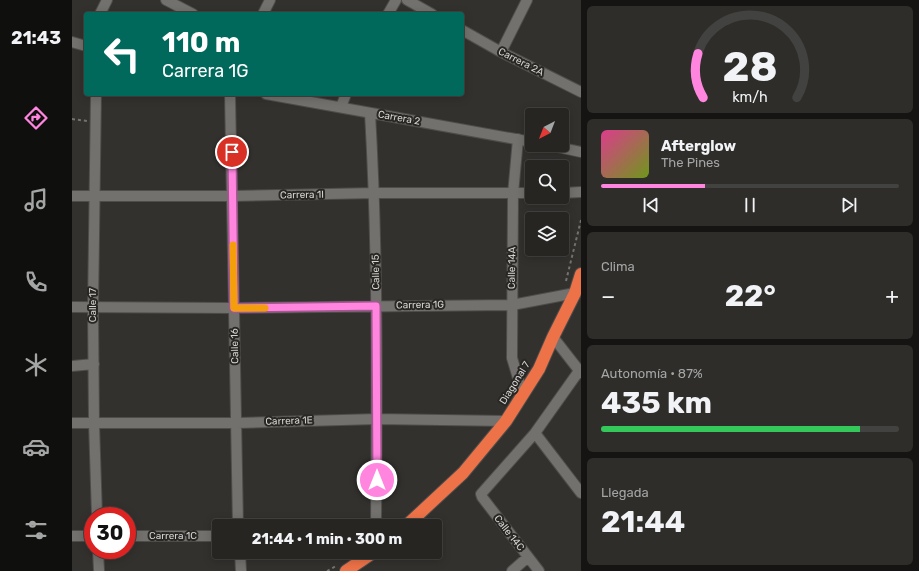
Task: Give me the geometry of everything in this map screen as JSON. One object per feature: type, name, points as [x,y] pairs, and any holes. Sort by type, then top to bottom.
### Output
[{"type":"highway","name":"Diagonal 7","points":[[414,519],[463,473],[506,421],[539,368],[575,293],[581,274]]},
{"type":"highway","points":[[346,571],[364,559]]},
{"type":"street","points":[[166,0],[189,12]]},
{"type":"street","points":[[264,12],[270,0]]},
{"type":"street","points":[[389,12],[396,0]]},
{"type":"street","points":[[407,0],[428,12]]},
{"type":"street","points":[[501,52],[527,0]]},
{"type":"street","name":"Carrera 2A","points":[[464,31],[501,52],[581,92]]},
{"type":"street","points":[[72,43],[84,45]]},
{"type":"street","name":"Calle 17","points":[[96,96],[93,308],[97,507]]},
{"type":"street","name":"Calle 16","points":[[230,96],[238,519]]},
{"type":"street","name":"Carrera 2","points":[[278,96],[525,140]]},
{"type":"street","points":[[341,107],[344,96]]},
{"type":"street","name":"Calle 15","points":[[370,113],[375,193],[377,419],[376,519]]},
{"type":"street","name":"Calle 14A","points":[[518,139],[513,194],[512,358],[523,395]]},
{"type":"street","points":[[569,149],[581,152]]},
{"type":"street","points":[[569,193],[581,192]]},
{"type":"street","name":"Carrera 1I","points":[[72,196],[232,196],[375,193],[525,193]]},
{"type":"street","name":"Carrera 1G","points":[[72,307],[234,308],[512,304],[575,293]]},
{"type":"street","points":[[553,337],[580,372],[535,433],[581,494]]},
{"type":"street","points":[[72,366],[94,364]]},
{"type":"street","name":"Carrera 1E","points":[[72,423],[236,423],[377,419],[506,421]]},
{"type":"street","name":"Calle 14C","points":[[535,433],[481,494],[539,571]]},
{"type":"street","points":[[72,536],[84,536]]},
{"type":"street","name":"Carrera 1C","points":[[136,536],[212,536]]},
{"type":"street","points":[[512,571],[528,556]]},
{"type":"street","points":[[99,559],[100,571]]},
{"type":"street","points":[[240,559],[241,571]]},
{"type":"path","points":[[72,119],[96,122]]},
{"type":"path","points":[[562,295],[581,220]]},
{"type":"slow traffic","points":[[233,245],[234,308],[265,308]]},
{"type":"route","points":[[232,152],[234,308],[376,306],[377,480]]}]
